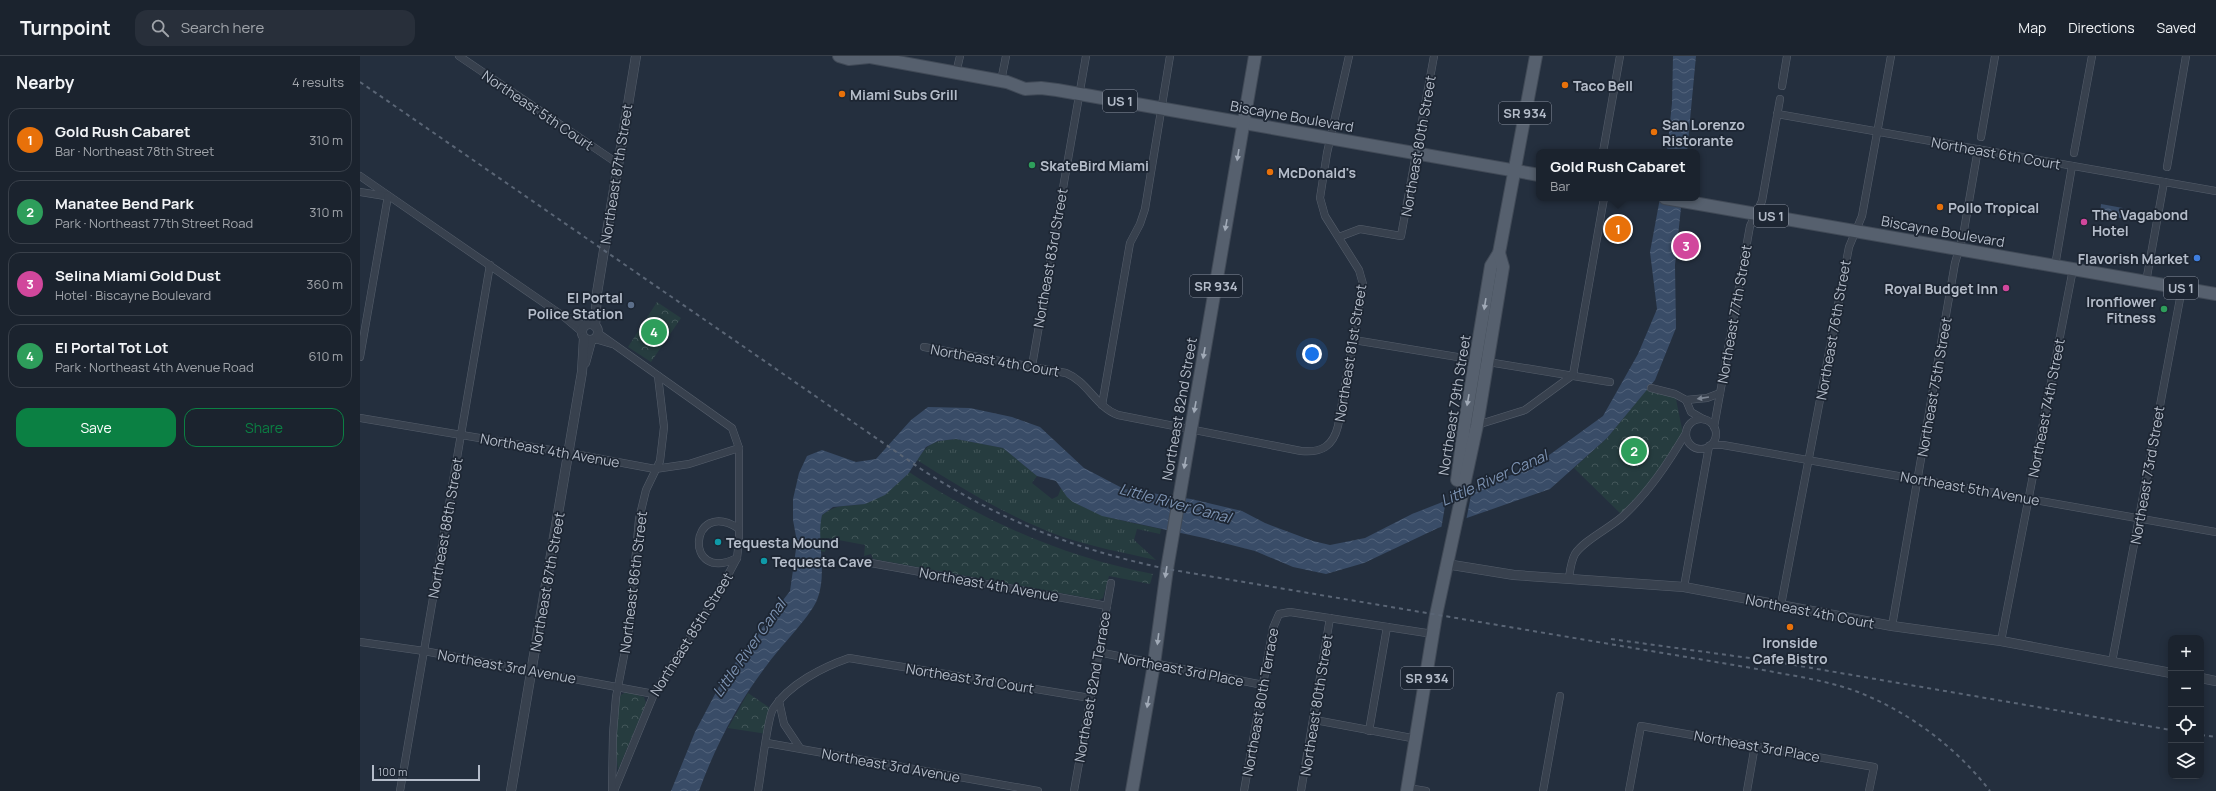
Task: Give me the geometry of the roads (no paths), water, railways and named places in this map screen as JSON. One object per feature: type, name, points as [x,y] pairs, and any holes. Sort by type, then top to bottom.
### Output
[{"type":"main road","name":"Biscayne Boulevard","points":[[839,56],[849,59],[867,57],[1004,81],[1027,81],[1035,83],[1040,88],[1536,175]]},
{"type":"main road","name":"Northeast 82nd Street","points":[[1132,791],[1154,664],[1179,497],[1255,56]]},
{"type":"main road","name":"Northeast 79th Street","points":[[1408,790],[1433,634],[1458,494],[1464,428],[1503,267],[1499,252],[1536,56]]},
{"type":"main road","name":"Biscayne Boulevard","points":[[1680,201],[2216,294]]},
{"type":"main road","name":"Northeast 79th Street","points":[[1458,494],[1477,425],[1481,361]]},
{"type":"street","name":"Northeast 5th Court","points":[[459,56],[617,163]]},
{"type":"street","name":"Northeast 87th Street","points":[[511,791],[636,56]]},
{"type":"street","points":[[956,73],[960,56]]},
{"type":"street","points":[[1004,81],[1006,56]]},
{"type":"street","name":"Northeast 83rd Street","points":[[1032,366],[1086,56]]},
{"type":"street","points":[[1102,405],[1130,243],[1140,224],[1144,209],[1170,56]]},
{"type":"street","name":"Northeast 81st Street","points":[[1329,446],[1338,426],[1362,291],[1362,278],[1339,237],[1325,216],[1320,198],[1330,138],[1349,56]]},
{"type":"street","name":"Northeast 80th Street","points":[[1339,237],[1360,229],[1401,236],[1434,56]]},
{"type":"street","points":[[1604,149],[1620,56]]},
{"type":"street","points":[[1782,86],[1787,56]]},
{"type":"street","name":"Northeast 76th Street","points":[[1781,606],[1849,247],[1862,216],[1891,56]]},
{"type":"street","points":[[1981,137],[1995,56]]},
{"type":"street","points":[[2074,153],[2092,56]]},
{"type":"street","points":[[2167,167],[2186,56]]},
{"type":"street","name":"Northeast 77th Street","points":[[1715,430],[1716,413],[1750,226],[1762,201],[1780,99]]},
{"type":"street","name":"Northeast 6th Court","points":[[1777,114],[2216,191]]},
{"type":"street","name":"Northeast 75th Street","points":[[1892,626],[1954,270],[1963,236],[1978,149]]},
{"type":"street","points":[[2055,266],[2072,166]]},
{"type":"street","points":[[360,176],[563,316],[612,344],[732,428],[739,448]]},
{"type":"street","points":[[2146,282],[2164,182]]},
{"type":"street","points":[[360,192],[388,196]]},
{"type":"street","points":[[360,357],[388,196]]},
{"type":"street","points":[[1477,425],[1525,410],[1573,375],[1603,201]]},
{"type":"street","name":"Northeast 88th Street","points":[[400,791],[490,265]]},
{"type":"street","name":"Northeast 74th Street","points":[[2001,641],[2073,269]]},
{"type":"street","name":"Northeast 73rd Street","points":[[2112,662],[2182,288]]},
{"type":"street","points":[[1354,340],[1610,382]]},
{"type":"street","name":"Northeast 4th Court","points":[[924,347],[1059,371],[1074,376],[1102,405],[1118,415],[1307,451],[1321,450],[1329,446]]},
{"type":"street","name":"Northeast 86th Street","points":[[613,791],[613,734],[618,686],[629,630],[639,518],[646,490],[660,461],[664,427],[658,376]]},
{"type":"street","points":[[1651,388],[1675,394],[1686,400],[1708,398],[1720,393]]},
{"type":"street","points":[[1569,578],[1574,555],[1579,549],[1610,527],[1637,502],[1666,467],[1686,433],[1689,425],[1691,412],[1686,400]]},
{"type":"street","points":[[1691,412],[1704,419],[1715,430],[1723,445]]},
{"type":"street","points":[[1689,425],[1693,421],[1704,419],[1716,413]]},
{"type":"street","name":"Northeast 4th Avenue","points":[[360,418],[655,469],[689,464],[739,448]]},
{"type":"street","points":[[1684,587],[1707,458],[1715,430]]},
{"type":"street","points":[[1686,433],[1695,447],[1707,458]]},
{"type":"street","points":[[1676,450],[1710,445]]},
{"type":"street","name":"Northeast 5th Avenue","points":[[1710,445],[1723,445],[2029,497],[2216,532]]},
{"type":"street","name":"Northeast 85th Street","points":[[613,791],[654,694],[720,590],[737,558],[739,448]]},
{"type":"street","points":[[737,558],[724,564],[716,564],[704,559],[698,550],[698,538],[707,524],[715,520],[728,521],[738,528]]},
{"type":"street","name":"Northeast 4th Avenue","points":[[872,563],[1107,606]]},
{"type":"street","name":"Northeast 4th Court","points":[[1446,564],[1506,574],[1684,587],[1892,626],[2001,641],[2168,672]]},
{"type":"street","name":"Northeast 82nd Terrace","points":[[1074,791],[1111,583]]},
{"type":"street","name":"Northeast 80th Terrace","points":[[1244,791],[1275,621],[1279,614],[1290,612],[1330,618]]},
{"type":"street","points":[[1330,618],[1433,634]]},
{"type":"street","name":"Northeast 80th Street","points":[[1302,791],[1315,720],[1330,618]]},
{"type":"street","points":[[1369,731],[1387,627]]},
{"type":"street","name":"Northeast 3rd Avenue","points":[[360,642],[424,651],[618,686],[654,694]]},
{"type":"street","name":"Northeast 3rd Place","points":[[1098,652],[1263,685]]},
{"type":"street","name":"Northeast 3rd Court","points":[[779,702],[802,680],[826,666],[849,658],[1090,698]]},
{"type":"street","points":[[2204,679],[2216,681]]},
{"type":"street","points":[[1543,791],[1560,696]]},
{"type":"street","points":[[758,791],[773,710],[779,702]]},
{"type":"street","points":[[779,702],[784,724],[800,748]]},
{"type":"street","points":[[1315,720],[1417,739]]},
{"type":"street","name":"Northeast 3rd Place","points":[[1629,791],[1641,726],[1874,767],[1869,791]]},
{"type":"street","name":"Northeast 3rd Avenue","points":[[767,743],[1038,791]]},
{"type":"street","points":[[1747,791],[1755,745]]},
{"type":"street","points":[[1408,790],[1426,791]]},
{"type":"water","points":[[1673,56],[1696,56],[1687,149],[1667,149],[1672,103]]},
{"type":"water","name":"Little River Canal","points":[[1659,201],[1682,201],[1675,265],[1676,328],[1655,380],[1607,438],[1550,489],[1438,528],[1364,563],[1326,574],[1293,567],[1255,551],[1204,538],[1102,516],[1073,502],[1067,497],[1056,481],[1037,476],[1003,448],[956,439],[938,441],[926,447],[908,474],[885,495],[865,504],[833,507],[822,515],[820,536],[822,579],[817,600],[808,615],[772,658],[746,694],[728,725],[712,758],[699,791],[671,791],[695,732],[723,679],[790,591],[797,542],[793,520],[793,499],[799,473],[807,456],[822,450],[856,462],[876,459],[911,420],[928,407],[970,408],[1012,417],[1040,427],[1084,468],[1124,489],[1191,499],[1242,511],[1265,523],[1313,541],[1330,545],[1365,538],[1412,514],[1534,466],[1603,416],[1638,354],[1657,309],[1650,252]]},
{"type":"water","points":[[2101,204],[2123,208],[2121,218],[2100,214]]},
{"type":"railway","points":[[360,82],[921,469],[980,504],[1009,518],[1069,542],[1133,561],[1167,569],[1769,671],[1836,685],[1877,700],[1930,732],[1962,760],[1990,791]]},
{"type":"railway","points":[[1611,639],[1771,661],[2168,729]]},
{"type":"railway","points":[[2204,735],[2216,737]]},
{"type":"place","name":"Taco Bell","points":[[1565,85]]},
{"type":"place","name":"Miami Subs Grill","points":[[842,94]]},
{"type":"place","name":"San Lorenzo Ristorante","points":[[1654,132]]},
{"type":"place","name":"SkateBird Miami","points":[[1032,165]]},
{"type":"place","name":"McDonald's","points":[[1270,172]]},
{"type":"place","name":"Pollo Tropical","points":[[1940,207]]},
{"type":"place","name":"The Vagabond Hotel","points":[[2084,222]]},
{"type":"place","name":"Gold Rush Cabaret","points":[[1618,229]]},
{"type":"place","name":"Selina Miami Gold Dust","points":[[1686,246]]},
{"type":"place","name":"Flavorish Market","points":[[2197,258]]},
{"type":"place","name":"Royal Budget Inn","points":[[2006,288]]},
{"type":"place","name":"El Portal Police Station","points":[[631,305]]},
{"type":"place","name":"Ironflower Fitness","points":[[2164,309]]},
{"type":"place","name":"El Portal Tot Lot","points":[[654,332]]},
{"type":"place","name":"Manatee Bend Park","points":[[1634,451]]},
{"type":"place","name":"Tequesta Mound","points":[[718,542]]},
{"type":"place","name":"Tequesta Cave","points":[[764,561]]},
{"type":"place","name":"Ironside Cafe Bistro","points":[[1790,627]]}]
